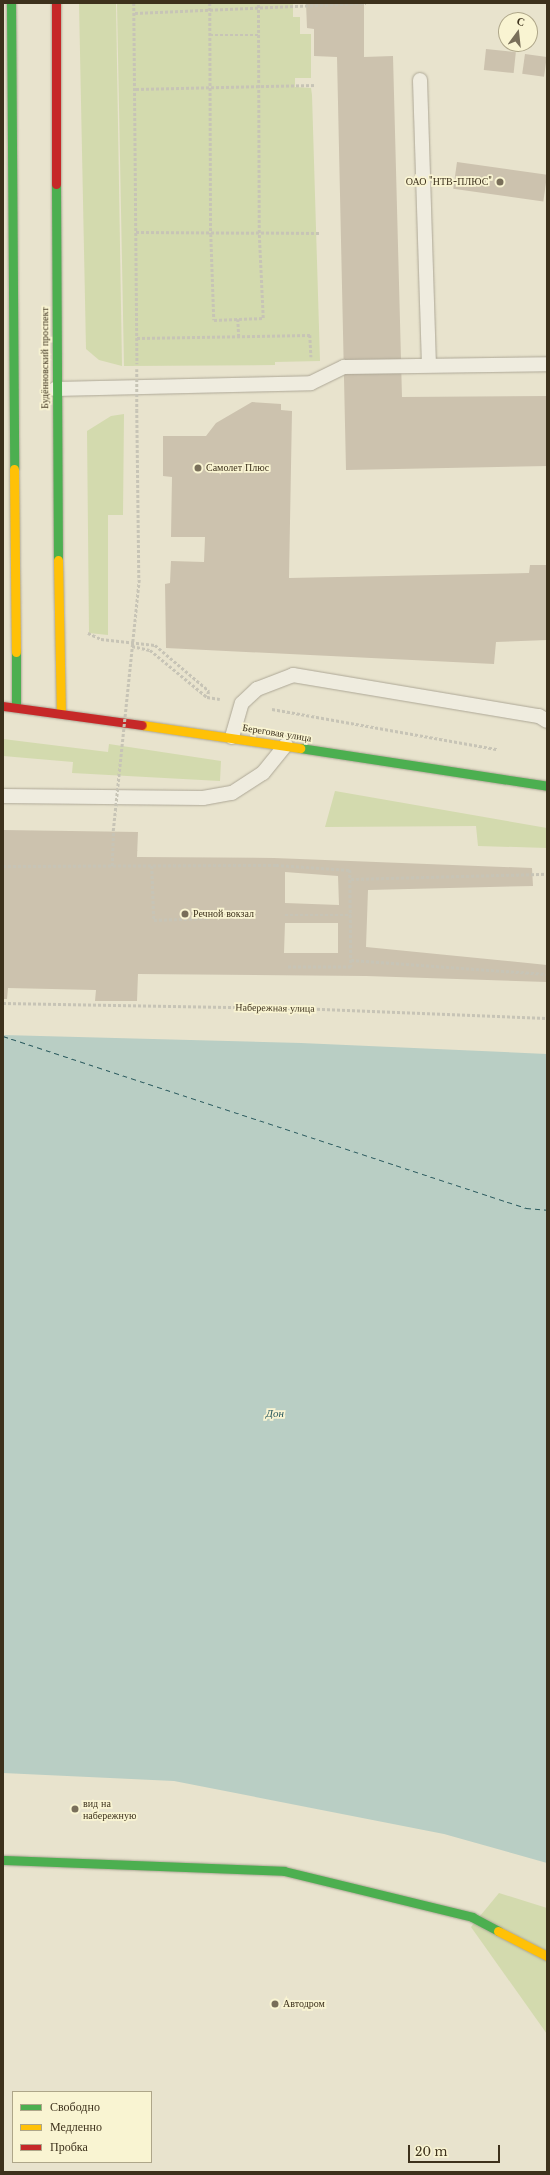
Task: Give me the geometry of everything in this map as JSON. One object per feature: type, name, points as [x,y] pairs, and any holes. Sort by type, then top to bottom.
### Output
[{"type":"main road","points":[[11,3],[16,707]]},
{"type":"main road","name":"Будённовский проспект","points":[[56,3],[55,389],[61,712]]},
{"type":"main road","name":"Береговая улица","points":[[3,706],[61,712],[232,737],[547,786]]},
{"type":"main road","points":[[3,1860],[284,1871],[472,1917],[547,1956]]},
{"type":"lane","points":[[420,80],[429,365]]},
{"type":"lane","points":[[55,389],[311,384],[344,367],[547,364]]},
{"type":"lane","points":[[232,737],[242,703],[257,689],[293,675],[539,716],[547,722]]},
{"type":"lane","points":[[3,796],[210,797],[232,793],[262,773],[286,745]]},
{"type":"path","points":[[112,866],[113,831],[139,579],[136,89],[134,3]]},
{"type":"path","points":[[210,3],[211,234],[214,320],[264,318],[259,234],[258,3]]},
{"type":"path","points":[[134,13],[366,3]]},
{"type":"path","points":[[210,35],[258,35]]},
{"type":"path","points":[[136,89],[316,85]]},
{"type":"path","points":[[136,232],[211,234],[320,233]]},
{"type":"path","points":[[238,320],[239,336]]},
{"type":"path","points":[[137,338],[310,335],[311,384]]},
{"type":"path","points":[[132,646],[150,650],[207,697],[500,749]]},
{"type":"path","points":[[3,866],[276,865],[350,870],[351,967],[288,967]]},
{"type":"path","points":[[152,866],[154,920],[207,918]]},
{"type":"path","points":[[350,879],[547,874]]},
{"type":"path","points":[[285,915],[351,915]]},
{"type":"path","points":[[351,960],[547,974]]},
{"type":"path","name":"Набережная улица","points":[[3,1003],[297,1008],[547,1018]]},
{"type":"green space","points":[[79,3],[116,3],[122,366],[99,360],[86,349]]},
{"type":"green space","points":[[117,3],[293,3],[293,17],[300,17],[300,34],[311,34],[311,78],[295,78],[295,87],[311,88],[312,95],[320,361],[275,362],[275,365],[124,366]]},
{"type":"green space","points":[[124,414],[123,515],[108,515],[108,635],[89,633],[87,431],[111,416]]},
{"type":"green space","points":[[3,739],[108,752],[109,744],[221,761],[220,781],[72,773],[73,762],[3,756]]},
{"type":"green space","points":[[335,791],[547,828],[547,848],[478,846],[476,826],[325,827]]},
{"type":"green space","points":[[499,1893],[547,1908],[547,2034],[471,1927]]},
{"type":"water","name":"Дон","points":[[3,1035],[301,1043],[547,1054],[547,1863],[444,1834],[174,1781],[3,1773]]},
{"type":"building","points":[[306,3],[364,3],[364,57],[393,56],[402,397],[547,396],[547,466],[346,470],[337,57],[314,56],[314,29],[307,28]]},
{"type":"building","points":[[486,49],[498,50],[498,52],[516,52],[514,73],[484,70]]},
{"type":"building","points":[[525,54],[547,57],[544,77],[522,74]]},
{"type":"building","name":"ОАО \"НТВ-ПЛЮС\"","points":[[457,162],[547,175],[543,201],[453,189]]},
{"type":"building","points":[[252,402],[281,404],[281,410],[292,411],[289,578],[529,573],[530,565],[547,565],[547,640],[496,642],[494,664],[166,648],[165,584],[170,583],[171,561],[204,562],[205,537],[171,537],[172,477],[163,476],[163,436],[206,436],[216,423]]},
{"type":"building","name":"Речной вокзал","points":[[3,830],[138,832],[137,857],[274,858],[532,868],[533,886],[368,890],[366,947],[547,965],[547,982],[366,976],[138,974],[137,1001],[95,1001],[96,990],[8,988],[7,999],[3,999]],"holes":[[[285,872],[338,876],[339,905],[285,903]],[[285,923],[338,923],[338,953],[284,953]]]},
{"type":"ferry route","points":[[3,1036],[526,1208],[547,1210]]},
{"type":"traffic: fast","points":[[11,3],[14,469]]},
{"type":"traffic: fast","points":[[56,184],[58,560]]},
{"type":"traffic: fast","points":[[16,652],[16,707]]},
{"type":"traffic: fast","points":[[300,748],[547,786]]},
{"type":"traffic: fast","points":[[3,1860],[284,1871],[472,1917],[498,1931]]},
{"type":"traffic: slow","points":[[14,469],[16,652]]},
{"type":"traffic: slow","points":[[58,560],[61,712]]},
{"type":"traffic: slow","points":[[142,725],[300,748]]},
{"type":"traffic: slow","points":[[498,1931],[547,1956]]},
{"type":"traffic: jam","points":[[56,3],[56,184]]},
{"type":"traffic: jam","points":[[3,706],[142,725]]},
{"type":"place","name":"ОАО \"НТВ-ПЛЮС\"","points":[[500,182]]},
{"type":"place","name":"Самолет Плюс","points":[[198,468]]},
{"type":"place","name":"Речной вокзал","points":[[185,914]]},
{"type":"place","name":"вид на набережную","points":[[75,1809]]},
{"type":"place","name":"Автодром","points":[[275,2004]]}]
